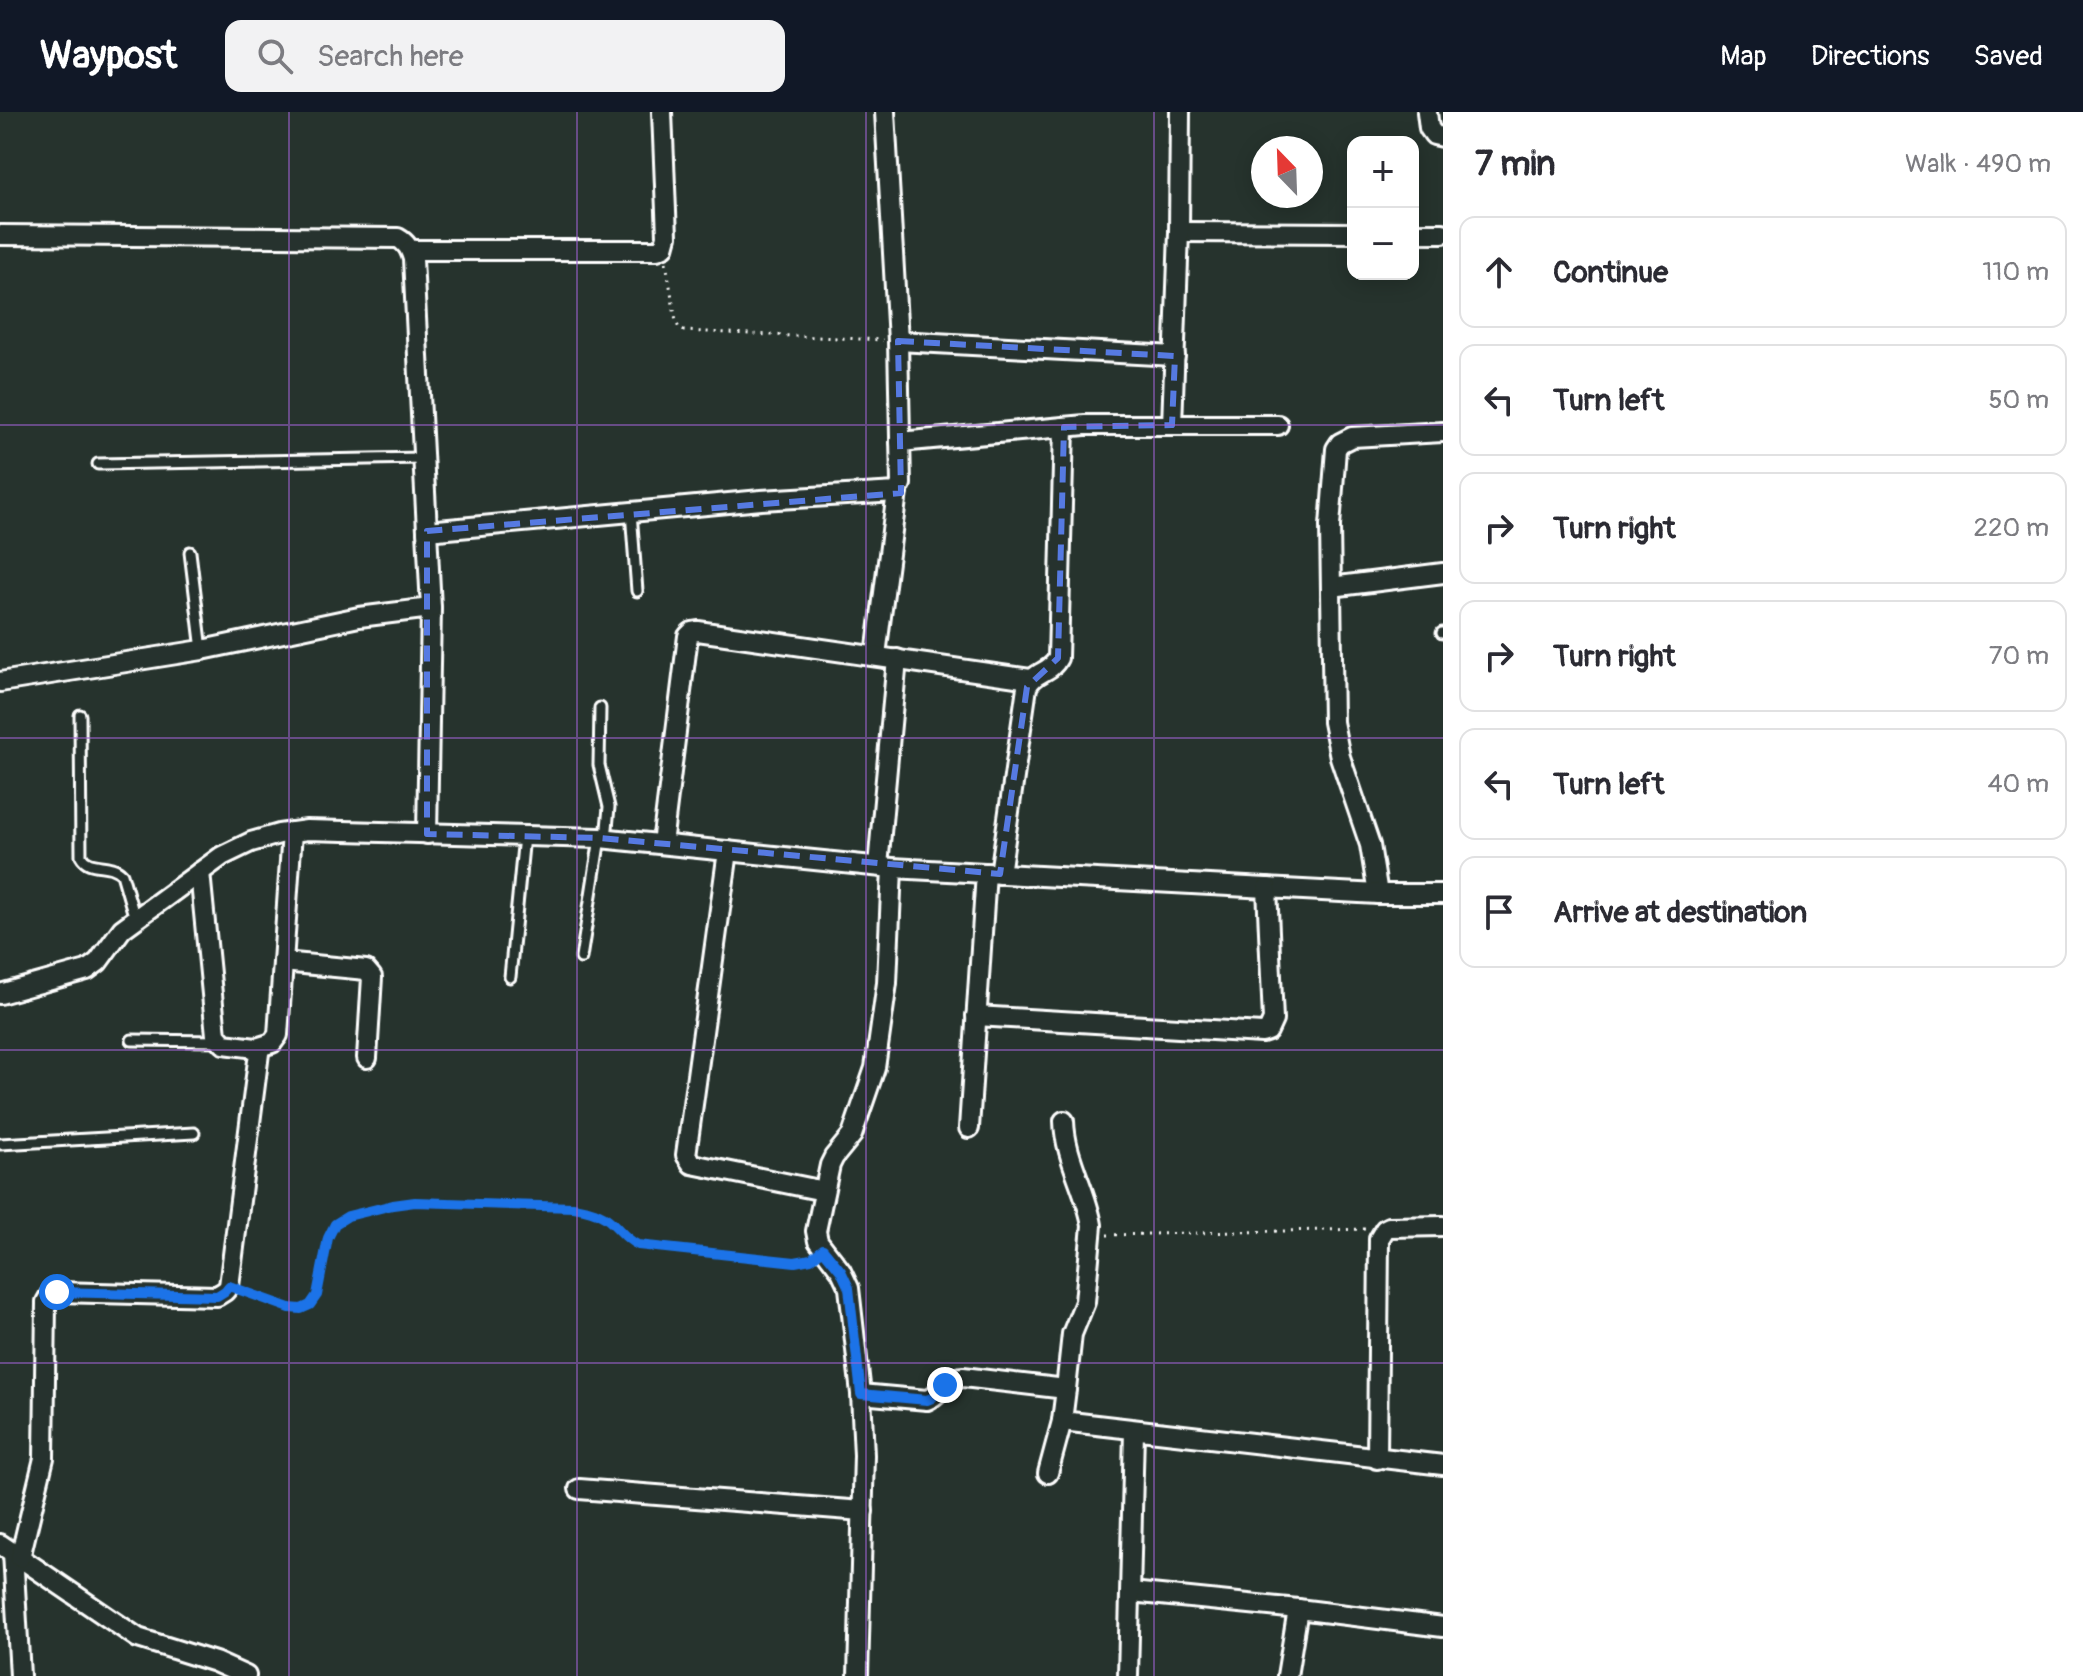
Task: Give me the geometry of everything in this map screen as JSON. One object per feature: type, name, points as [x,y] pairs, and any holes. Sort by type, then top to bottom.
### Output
[{"type":"street","points":[[411,250],[657,250],[664,247],[667,236],[662,112]]},
{"type":"street","points":[[876,655],[897,492],[901,484],[898,341],[885,112]]},
{"type":"street","points":[[1172,425],[1180,112]]},
{"type":"street","points":[[1427,112],[1429,128],[1434,135],[1443,137]]},
{"type":"street","points":[[1179,232],[1347,233]]},
{"type":"street","points":[[1419,233],[1443,233]]},
{"type":"street","points":[[0,235],[398,238],[411,250],[431,608],[427,834]]},
{"type":"street","points":[[898,341],[1175,356]]},
{"type":"street","points":[[900,442],[1064,427],[1278,425]]},
{"type":"street","points":[[969,1128],[976,1016],[993,873],[1027,687],[1030,679],[1050,668],[1058,658],[1064,427]]},
{"type":"street","points":[[1378,894],[1370,845],[1335,739],[1333,722],[1330,510],[1336,449],[1352,437],[1443,432]]},
{"type":"street","points":[[427,531],[761,500],[897,492]]},
{"type":"street","points":[[1331,587],[1443,573]]},
{"type":"street","points":[[0,682],[202,650],[359,617],[431,608]]},
{"type":"street","points":[[662,844],[688,636],[692,632],[876,655],[1030,679]]},
{"type":"street","points":[[858,1676],[864,1455],[861,1394],[849,1288],[841,1271],[818,1241],[816,1231],[830,1165],[852,1135],[875,1068],[887,983],[885,867],[897,659]]},
{"type":"street","points":[[0,994],[93,967],[122,929],[222,856],[251,842],[307,830],[603,838],[885,867],[1378,894],[1443,894]]},
{"type":"street","points":[[200,872],[216,1035],[224,1044],[256,1048],[272,1043],[278,1035],[292,832]]},
{"type":"street","points":[[728,851],[686,1155],[692,1164],[824,1191]]},
{"type":"street","points":[[976,1016],[1268,1031],[1273,1020],[1267,888]]},
{"type":"street","points":[[283,962],[371,973],[367,1058]]},
{"type":"street","points":[[20,1676],[11,1551],[44,1458],[46,1302],[50,1295],[57,1292],[217,1296],[225,1291],[229,1286],[259,1053],[256,1048]]},
{"type":"street","points":[[1048,1473],[1062,1421],[1072,1334],[1085,1302],[1091,1235],[1090,1213],[1067,1149],[1064,1121]]},
{"type":"street","points":[[1377,1459],[1379,1239],[1385,1229],[1443,1226]]},
{"type":"street","points":[[861,1394],[927,1400],[950,1380],[963,1377],[1066,1389]]},
{"type":"street","points":[[1062,1421],[1443,1465]]},
{"type":"street","points":[[1128,1676],[1134,1431]]},
{"type":"street","points":[[579,1489],[863,1511]]},
{"type":"street","points":[[11,1551],[138,1638],[215,1662],[246,1676]]},
{"type":"street","points":[[1131,1592],[1443,1627]]},
{"type":"street","points":[[1287,1676],[1298,1609]]},
{"type":"lane","points":[[98,464],[423,458]]},
{"type":"lane","points":[[631,512],[637,591]]},
{"type":"lane","points":[[190,552],[202,650]]},
{"type":"lane","points":[[581,958],[609,807],[599,765],[600,708]]},
{"type":"lane","points":[[80,715],[81,856],[88,864],[117,868],[122,874],[135,919]]},
{"type":"lane","points":[[510,977],[524,836]]},
{"type":"lane","points":[[132,1040],[220,1041]]},
{"type":"lane","points":[[0,1144],[194,1133]]},
{"type":"path","points":[[664,247],[676,322],[684,331],[898,341]]},
{"type":"path","points":[[229,1286],[290,1308],[301,1309],[310,1305],[317,1295],[328,1238],[335,1224],[348,1216],[415,1202],[573,1207],[607,1218],[629,1241],[638,1245],[795,1262],[811,1259],[823,1249]]},
{"type":"path","points":[[1091,1235],[1385,1229]]},
{"type":"highlighted area","points":[[898,341],[1175,356],[1172,425],[1064,427],[1058,658],[1027,687],[1000,874],[600,838],[427,834],[427,531],[901,493]]},
{"type":"route","points":[[57,1292],[217,1296],[229,1286],[301,1309],[310,1305],[317,1295],[328,1238],[335,1224],[348,1216],[415,1202],[573,1207],[607,1218],[629,1241],[638,1245],[795,1262],[811,1259],[823,1249],[841,1271],[849,1288],[861,1394],[927,1400],[945,1385]]}]
